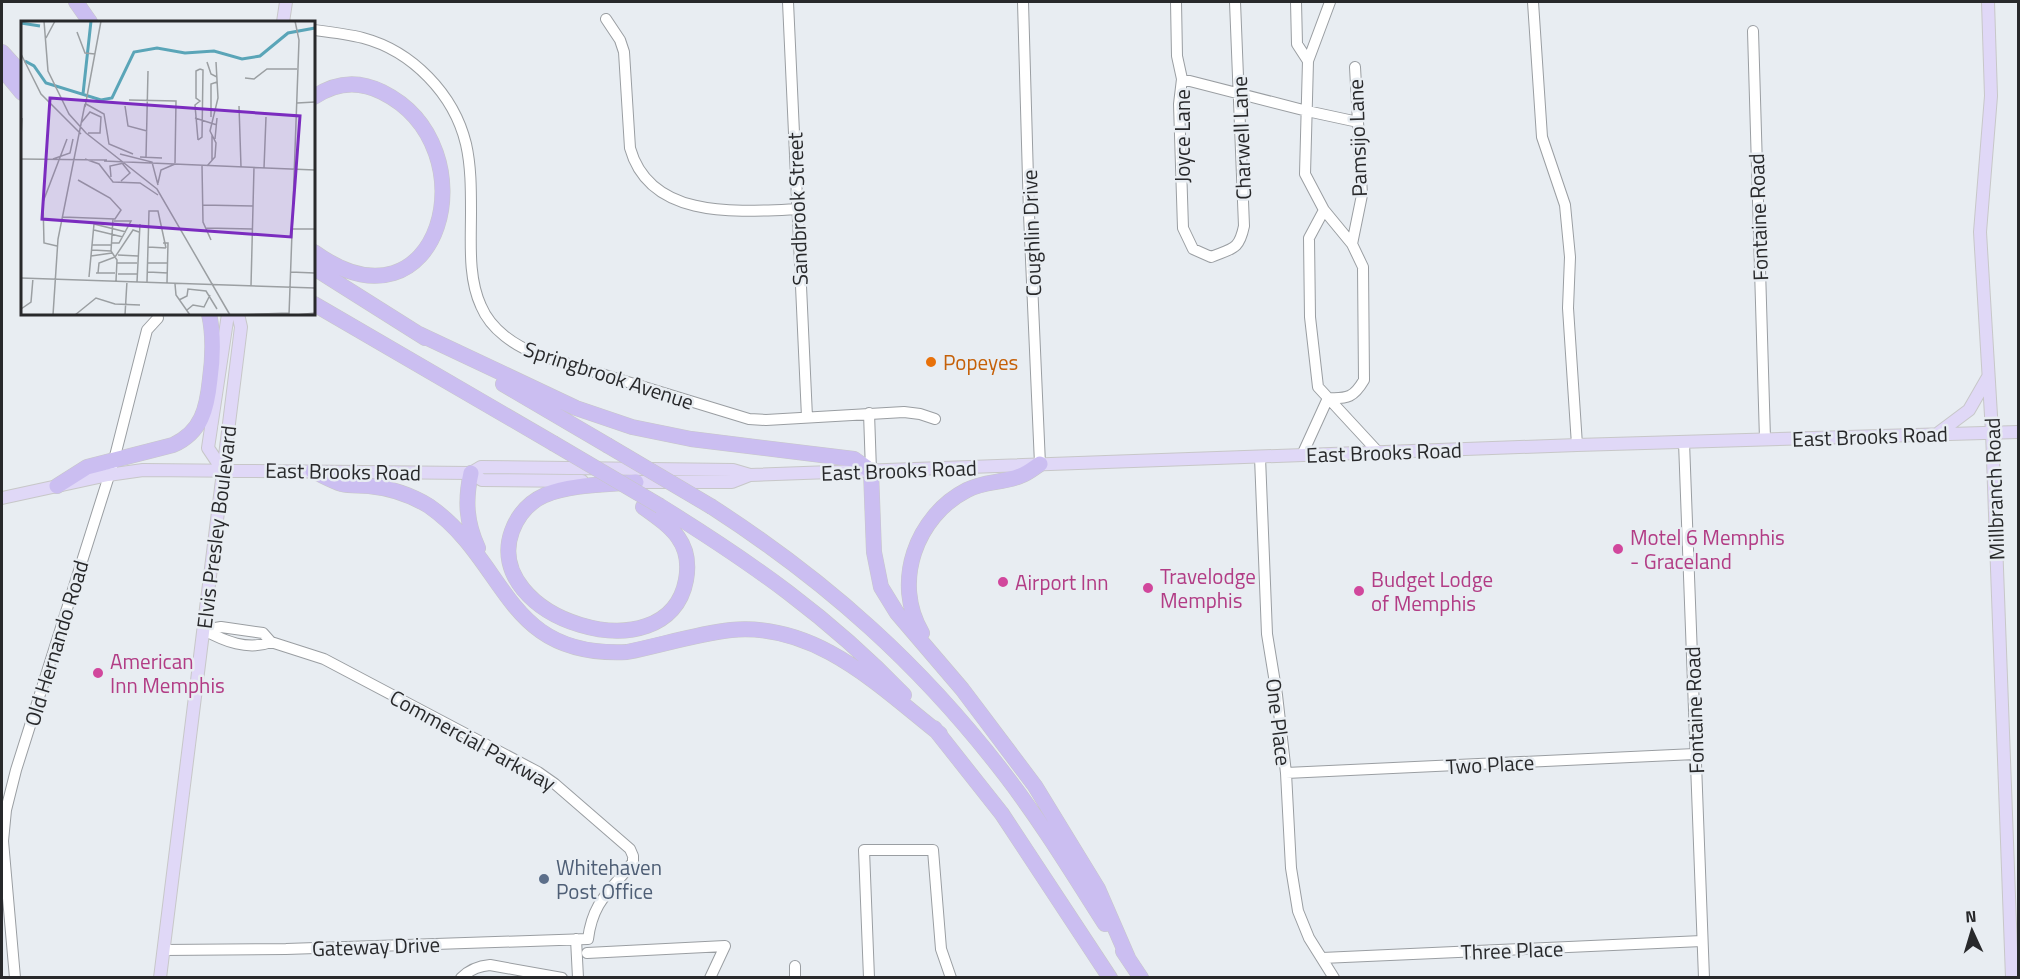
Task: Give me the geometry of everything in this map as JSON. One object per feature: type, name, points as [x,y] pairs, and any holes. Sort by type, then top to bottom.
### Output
[{"type":"highway","points":[[76,2],[89,21]]},
{"type":"highway","points":[[2,52],[21,73]]},
{"type":"highway","points":[[2,69],[21,92]]},
{"type":"highway","points":[[315,96],[336,86],[354,83],[373,88],[399,103],[420,125],[436,152],[440,168],[442,197],[440,213],[431,242],[415,262],[398,271],[384,274],[355,272],[337,266],[315,253]]},
{"type":"highway","points":[[315,269],[419,334],[712,507],[774,548],[821,584],[884,639],[937,693],[1008,778],[1140,978]]},
{"type":"highway","points":[[315,305],[660,506],[723,545],[803,602],[873,665],[940,734],[1002,814],[1110,978]]},
{"type":"highway","points":[[57,486],[87,467],[111,467],[173,445],[186,439],[196,428],[206,408],[213,356],[213,334],[209,315]]},
{"type":"highway","points":[[218,315],[222,351]]},
{"type":"highway","points":[[419,334],[576,408],[632,428],[691,439],[854,459],[871,471],[874,552],[881,587],[897,613],[938,658],[1035,786],[1098,889],[1128,958]]},
{"type":"highway","points":[[938,658],[920,630],[910,600],[911,562],[922,534],[943,507],[966,490],[1023,476],[1040,464]]},
{"type":"highway","points":[[313,471],[343,484],[376,486],[401,493],[428,506],[463,537],[510,603],[525,620],[555,640],[584,649],[627,652],[733,630],[768,631],[805,640],[849,663],[940,734]]},
{"type":"highway","points":[[471,473],[467,499],[469,526],[495,580]]},
{"type":"highway","points":[[609,477],[625,496],[668,526],[685,548],[688,561],[682,597],[668,614],[657,621],[633,628],[615,630],[580,626],[566,621],[542,606],[524,589],[510,558],[510,537],[519,515],[538,498],[561,490],[636,482]]},
{"type":"main road","name":"Millbranch Road","points":[[1988,2],[1991,96],[1980,232],[1992,432],[2014,916],[2012,978]]},
{"type":"main road","points":[[222,470],[208,448],[228,315]]},
{"type":"main road","name":"Elvis Presley Boulevard","points":[[160,978],[241,327],[238,315]]},
{"type":"main road","name":"Elvis Presley Boulevard","points":[[241,327],[249,315]]},
{"type":"main road","points":[[1937,434],[1969,411],[1989,376]]},
{"type":"main road","name":"East Brooks Road","points":[[111,467],[143,470],[471,473],[481,467],[733,470],[750,475],[1684,441],[2019,432]]},
{"type":"main road","name":"East Brooks Road","points":[[471,473],[482,480],[636,482],[732,482],[750,475]]},
{"type":"main road","points":[[2,498],[57,486]]},
{"type":"street","name":"Sandbrook Street","points":[[789,2],[807,417]]},
{"type":"street","name":"Coughlin Drive","points":[[1023,2],[1040,464]]},
{"type":"street","name":"Joyce Lane","points":[[1176,2],[1178,56],[1182,79],[1179,104],[1184,228],[1193,249],[1211,257]]},
{"type":"street","name":"Charwell Lane","points":[[1211,257],[1234,248],[1241,240],[1244,226],[1235,2]]},
{"type":"street","points":[[1296,2],[1297,44],[1308,61]]},
{"type":"street","points":[[1328,398],[1344,399],[1357,391],[1364,380],[1364,267],[1352,244],[1324,210],[1305,174],[1308,61],[1330,2]]},
{"type":"street","points":[[1533,2],[1542,137],[1565,205],[1570,257],[1568,308],[1577,445]]},
{"type":"street","points":[[606,19],[620,40],[624,52],[630,148],[638,170],[649,183],[666,195],[702,208],[741,212],[797,209]]},
{"type":"street","name":"Springbrook Avenue","points":[[315,30],[364,38],[386,47],[414,64],[445,97],[463,133],[469,159],[472,265],[477,294],[482,309],[491,322],[512,341],[538,355],[737,417],[758,420],[912,412],[935,419]]},
{"type":"street","name":"Fontaine Road","points":[[1753,31],[1764,440]]},
{"type":"street","name":"Pamsijo Lane","points":[[1352,244],[1362,195],[1355,67]]},
{"type":"street","points":[[1182,79],[1358,122]]},
{"type":"street","points":[[1324,210],[1309,238],[1310,317],[1318,387],[1379,453]]},
{"type":"street","name":"Old Hernando Road","points":[[15,978],[3,842],[6,810],[16,770],[111,467],[147,330],[158,318]]},
{"type":"street","points":[[1302,455],[1328,398]]},
{"type":"street","points":[[869,413],[871,471]]},
{"type":"street","name":"Fontaine Road","points":[[1684,441],[1704,978]]},
{"type":"street","name":"One Place","points":[[1260,457],[1267,634],[1286,773],[1291,868],[1298,911],[1310,938],[1334,978]]},
{"type":"street","name":"Commercial Parkway","points":[[204,630],[224,641],[260,646],[271,642],[302,651],[337,666],[538,772],[555,784],[630,849],[633,856],[633,862],[605,894],[594,911],[588,939]]},
{"type":"street","name":"Two Place","points":[[1286,773],[1695,754]]},
{"type":"street","points":[[869,978],[864,850],[933,850],[941,949],[951,978]]},
{"type":"street","points":[[576,939],[578,978]]},
{"type":"street","name":"Gateway Drive","points":[[163,950],[276,949],[588,939]]},
{"type":"street","name":"Three Place","points":[[1322,958],[1702,942]]},
{"type":"street","points":[[587,953],[725,946],[710,978]]},
{"type":"street","points":[[461,978],[472,969],[490,965],[562,978]]},
{"type":"place","name":"Popeyes","points":[[931,362]]},
{"type":"place","name":"Motel 6 Memphis - Graceland","points":[[1618,549]]},
{"type":"place","name":"Airport Inn","points":[[1003,582]]},
{"type":"place","name":"Travelodge Memphis","points":[[1148,588]]},
{"type":"place","name":"Budget Lodge of Memphis","points":[[1359,591]]},
{"type":"place","name":"American Inn Memphis","points":[[98,673]]},
{"type":"place","name":"Whitehaven Post Office","points":[[544,879]]}]
